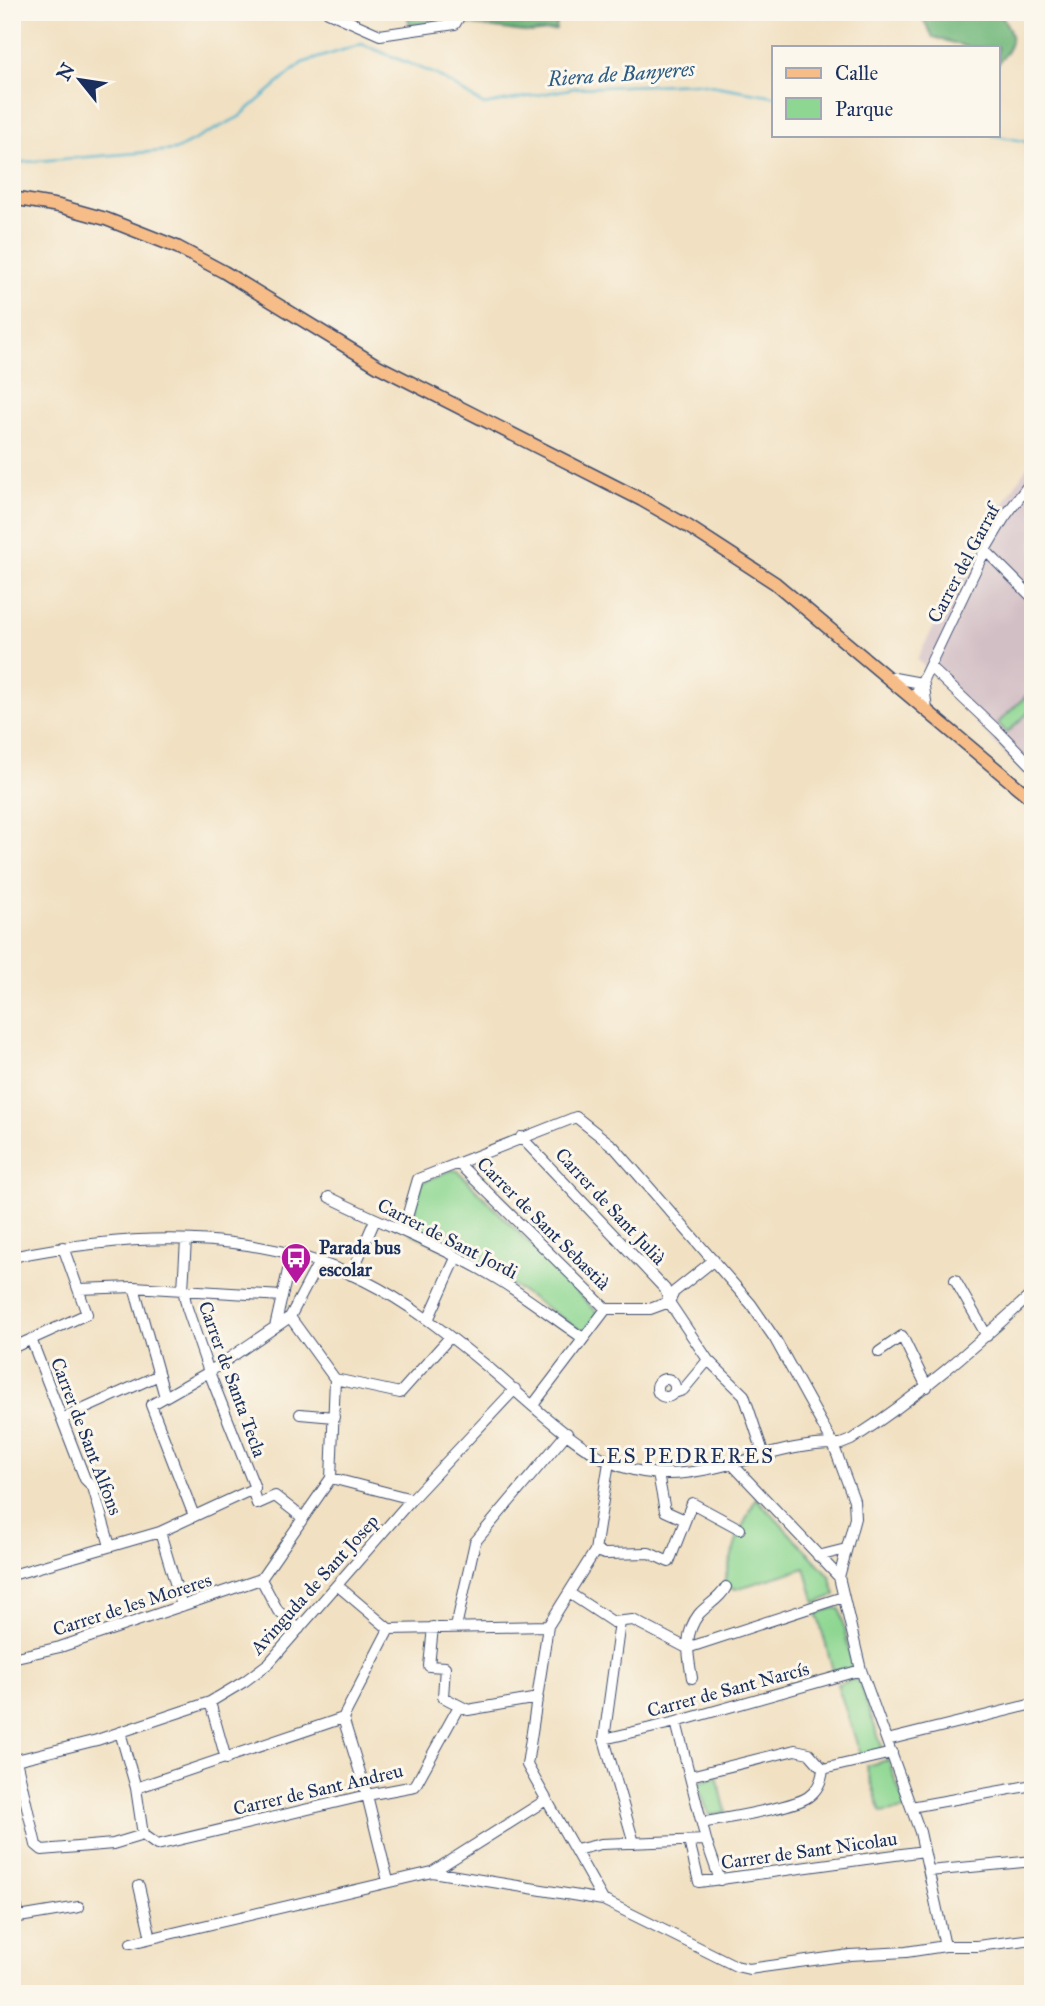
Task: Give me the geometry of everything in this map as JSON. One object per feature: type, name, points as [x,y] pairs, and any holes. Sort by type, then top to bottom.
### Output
[{"type":"main road","points":[[12,198],[69,209],[118,223],[167,242],[215,266],[378,366],[642,500],[689,527],[775,583],[1033,800]]},
{"type":"street","points":[[328,12],[380,34],[455,23],[462,12]]},
{"type":"street","name":"Carrer del Garraf","points":[[914,698],[985,550],[1004,518],[1033,479]]},
{"type":"street","points":[[985,550],[1033,598]]},
{"type":"street","points":[[930,667],[1033,767]]},
{"type":"street","points":[[889,677],[922,681],[927,709]]},
{"type":"street","points":[[403,1231],[418,1179],[573,1116],[614,1147],[751,1304],[775,1339],[833,1444],[854,1500],[855,1518],[839,1577],[843,1597],[861,1670],[911,1807],[924,1851],[945,1946]]},
{"type":"street","name":"Carrer de Sant Julià","points":[[521,1137],[665,1289],[669,1302],[708,1360],[744,1395],[764,1455]]},
{"type":"street","name":"Carrer de Sant Sebastià","points":[[458,1163],[606,1309]]},
{"type":"street","name":"Carrer de Sant Jordi","points":[[329,1197],[498,1279],[583,1338]]},
{"type":"street","points":[[351,1275],[375,1220]]},
{"type":"street","points":[[12,1256],[133,1238],[235,1243],[319,1262],[385,1292],[428,1320],[567,1433],[609,1462],[636,1471],[658,1474],[689,1474],[764,1455],[852,1440],[927,1387],[1033,1293]]},
{"type":"street","name":"Carrer de Santa Tecla","points":[[186,1240],[183,1289],[187,1308],[253,1489]]},
{"type":"street","points":[[12,1348],[88,1314],[63,1247]]},
{"type":"street","points":[[275,1327],[292,1254]]},
{"type":"street","points":[[428,1320],[456,1258]]},
{"type":"street","points":[[533,1405],[606,1309],[650,1309],[669,1302],[674,1292],[714,1261]]},
{"type":"street","points":[[194,1516],[151,1405],[209,1372],[290,1317],[319,1262]]},
{"type":"street","points":[[955,1280],[987,1336]]},
{"type":"street","points":[[79,1289],[134,1287],[282,1296]]},
{"type":"street","points":[[134,1287],[165,1397]]},
{"type":"street","points":[[290,1317],[335,1378],[331,1478],[261,1579],[278,1611],[299,1629]]},
{"type":"street","points":[[879,1352],[902,1336],[927,1387]]},
{"type":"street","points":[[335,1378],[400,1393],[450,1337]]},
{"type":"street","name":"Carrer de Sant Alfons","points":[[31,1339],[85,1479],[93,1487],[110,1546]]},
{"type":"street","points":[[677,1390],[708,1360]]},
{"type":"street","points":[[62,1419],[159,1375]]},
{"type":"street","name":"Avinguda de Sant Josep","points":[[14,1761],[97,1740],[210,1702],[245,1681],[269,1663],[412,1499],[515,1389]]},
{"type":"street","points":[[300,1414],[334,1418]]},
{"type":"street","points":[[456,1627],[475,1542],[567,1433]]},
{"type":"street","points":[[603,1900],[527,1765],[548,1626],[595,1551],[609,1462]]},
{"type":"street","points":[[732,1464],[839,1577]]},
{"type":"street","points":[[658,1474],[665,1511],[685,1520]]},
{"type":"street","points":[[331,1478],[412,1499]]},
{"type":"street","points":[[12,1575],[160,1532],[253,1489],[257,1504],[275,1496],[303,1518]]},
{"type":"street","points":[[595,1551],[649,1553],[670,1562],[692,1503],[740,1529]]},
{"type":"street","points":[[160,1532],[182,1606]]},
{"type":"street","points":[[818,1556],[846,1549]]},
{"type":"street","name":"Carrer de les Moreres","points":[[12,1658],[60,1647],[261,1579]]},
{"type":"street","points":[[338,1586],[389,1629],[548,1626]]},
{"type":"street","points":[[692,1678],[687,1640],[699,1615],[722,1595],[726,1587]]},
{"type":"street","points":[[569,1593],[613,1622],[634,1620],[687,1647],[843,1597]]},
{"type":"street","points":[[620,1622],[604,1739],[634,1843]]},
{"type":"street","points":[[433,1628],[429,1666],[445,1667],[443,1697],[468,1710],[538,1698]]},
{"type":"street","points":[[136,1788],[343,1718],[389,1629]]},
{"type":"street","name":"Carrer de Sant Narcís","points":[[604,1739],[676,1722],[861,1670]]},
{"type":"street","points":[[210,1702],[226,1759]]},
{"type":"street","points":[[887,1740],[1033,1704]]},
{"type":"street","name":"Carrer de Sant Andreu","points":[[143,1835],[157,1845],[415,1786],[459,1706]]},
{"type":"street","points":[[343,1718],[367,1795],[388,1881]]},
{"type":"street","points":[[676,1722],[706,1840],[720,1881]]},
{"type":"street","points":[[14,1761],[36,1845],[42,1850],[113,1844],[143,1835],[136,1788],[120,1732]]},
{"type":"street","points":[[690,1776],[795,1750],[809,1753],[823,1769],[822,1780],[816,1791],[799,1801],[702,1823]]},
{"type":"street","points":[[823,1769],[892,1753]]},
{"type":"street","points":[[911,1807],[1033,1785]]},
{"type":"street","points":[[131,1943],[432,1872],[547,1800]]},
{"type":"street","points":[[576,1850],[601,1844],[706,1840]]},
{"type":"street","name":"Carrer de Sant Nicolau","points":[[689,1842],[699,1882],[924,1851]]},
{"type":"street","points":[[929,1871],[1033,1861]]},
{"type":"street","points":[[432,1872],[603,1900],[736,1966],[749,1969],[850,1955],[1033,1940]]},
{"type":"street","points":[[139,1886],[151,1938]]},
{"type":"street","points":[[12,1888],[19,1917],[79,1908]]},
{"type":"shaded area","points":[[1033,457],[1033,784],[917,659],[971,556]]},
{"type":"green space","points":[[406,12],[549,12],[557,22],[556,30],[531,33],[452,22],[410,25]]},
{"type":"green space","points":[[919,12],[999,12],[1011,38],[1008,50],[1000,61],[1000,46],[964,46],[933,37]]},
{"type":"green space","points":[[1033,689],[1033,708],[1007,733],[998,723]]},
{"type":"green space","points":[[452,1170],[458,1171],[596,1311],[597,1316],[585,1330],[581,1330],[493,1273],[411,1233],[422,1182]]},
{"type":"green space","points":[[756,1498],[830,1576],[836,1595],[815,1603],[805,1568],[736,1589],[723,1585],[738,1536]]},
{"type":"green space","points":[[840,1609],[852,1665],[850,1670],[834,1674],[817,1613]]},
{"type":"green space","points":[[855,1679],[859,1682],[882,1747],[880,1751],[861,1755],[837,1684]]},
{"type":"green space","points":[[888,1760],[906,1809],[881,1813],[866,1766]]},
{"type":"green space","points":[[717,1776],[726,1812],[709,1815],[697,1783]]},
{"type":"waterway","name":"Riera de Banyeres","points":[[12,163],[175,150],[239,117],[302,63],[362,44],[437,75],[484,105],[575,88],[698,83],[772,96]]},
{"type":"waterway","name":"Riera de Banyeres","points":[[997,136],[1033,143]]},
{"type":"place","name":"Parada bus escolar","points":[[296,1285]]},
{"type":"district","name":"LES PEDRERES","points":[[682,1456]]}]
